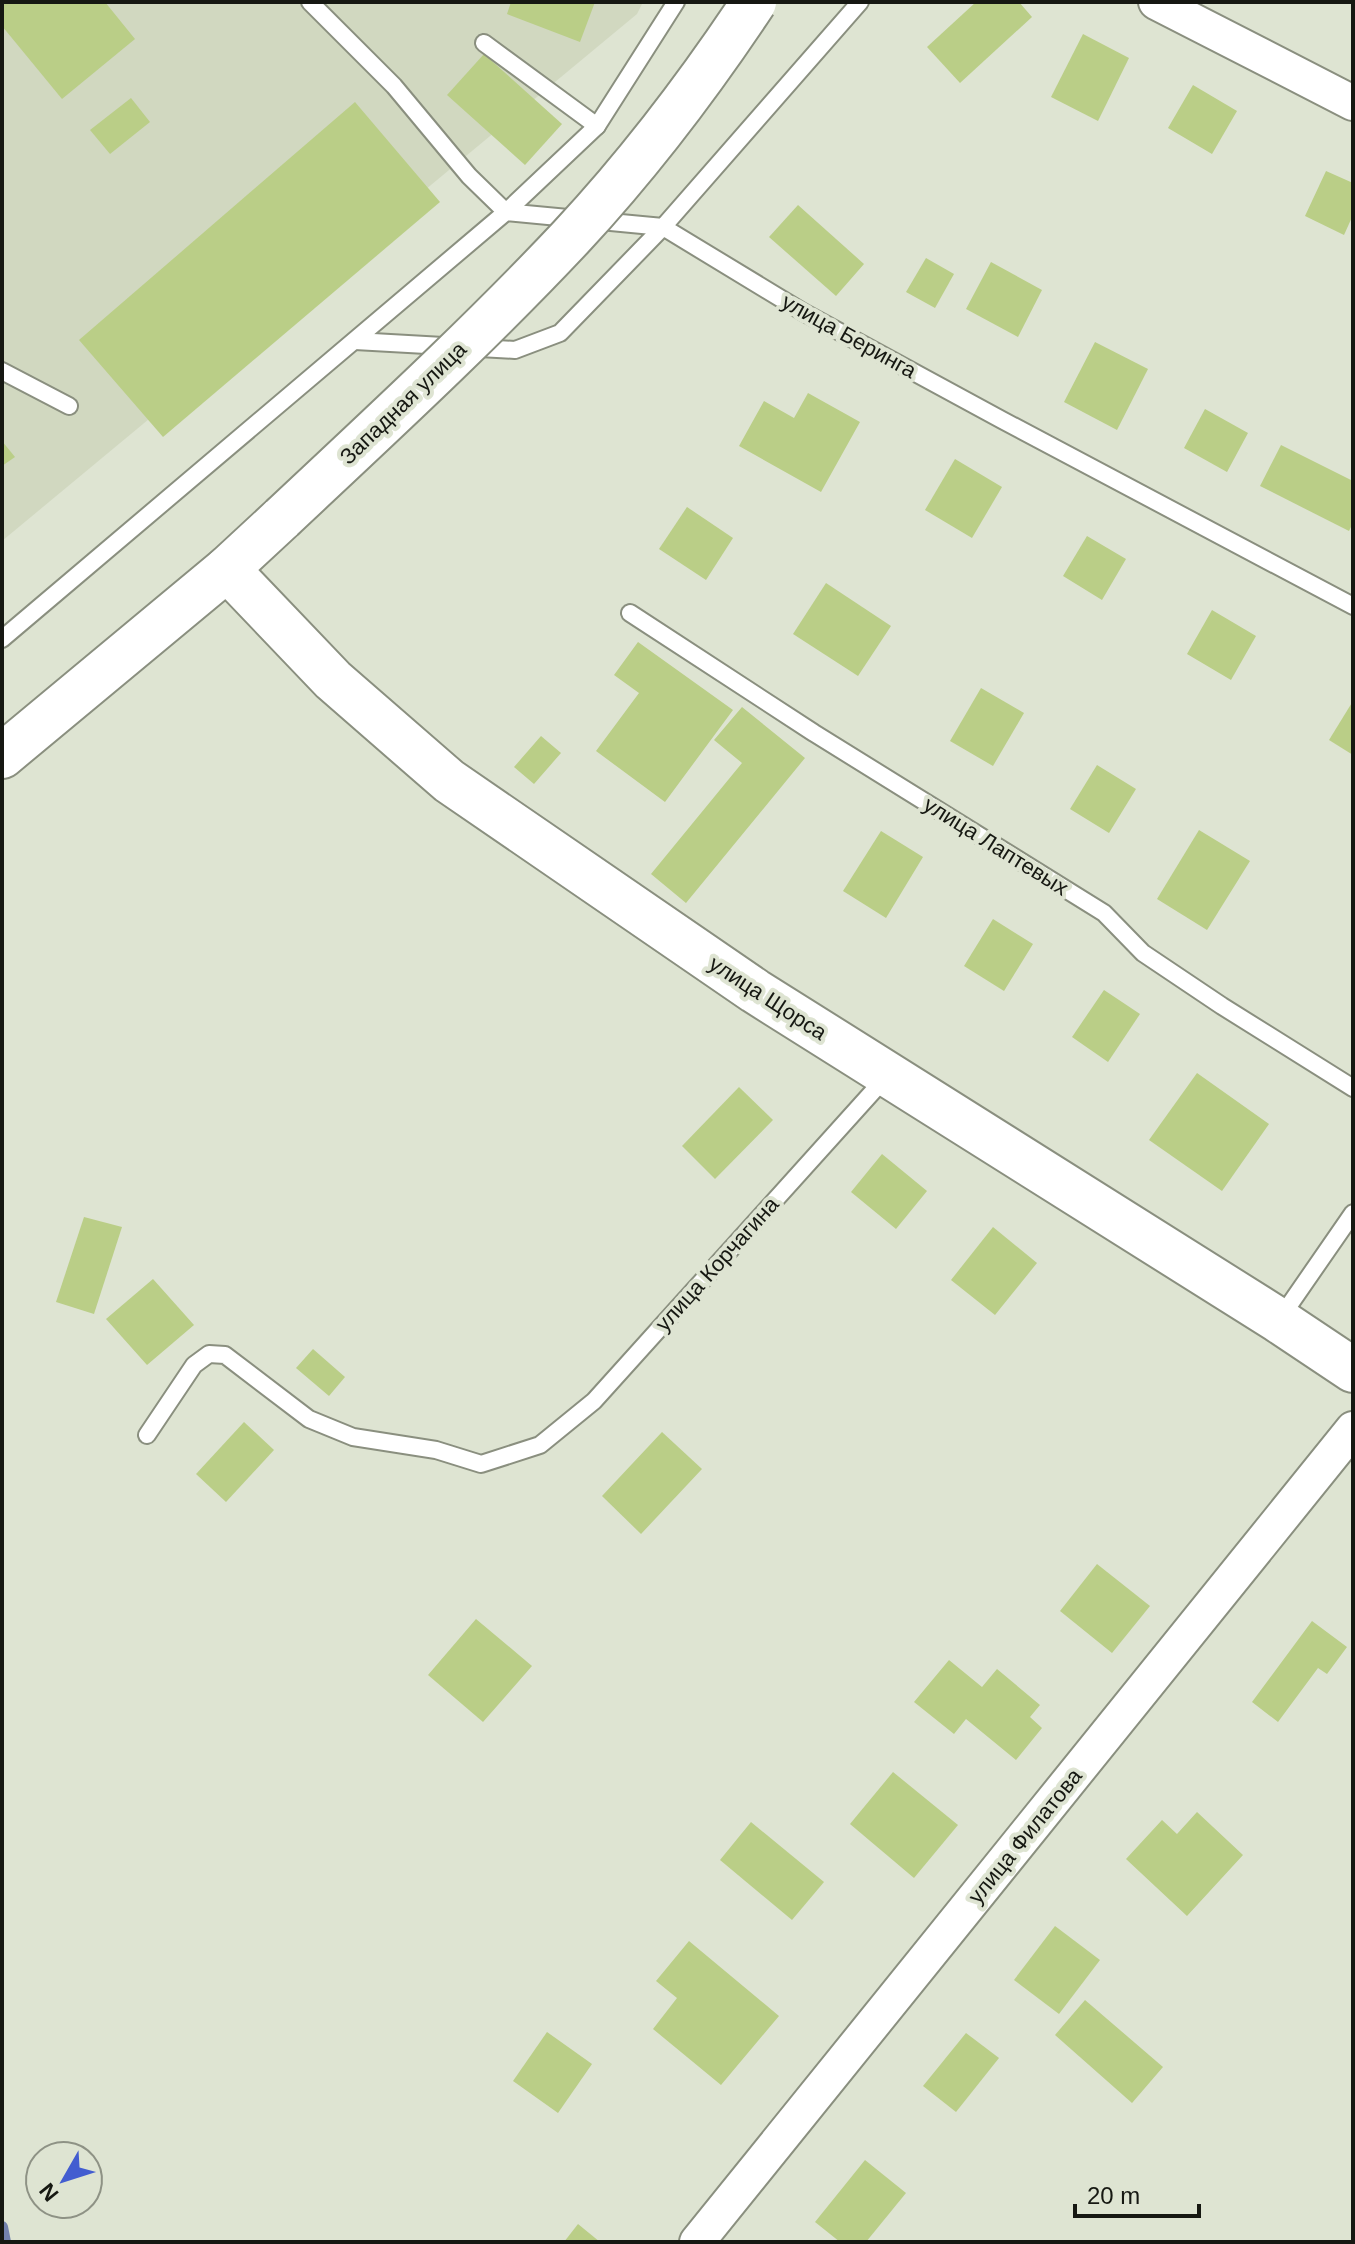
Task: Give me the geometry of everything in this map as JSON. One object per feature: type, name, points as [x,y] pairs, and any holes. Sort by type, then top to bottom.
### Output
[{"type":"main road","name":"Западная улица","points":[[2,756],[227,569],[425,383],[570,238],[628,173],[720,54],[754,2]]},
{"type":"main road","name":"улица Щорса","points":[[227,569],[333,680],[449,781],[755,991],[1353,1370]]},
{"type":"street","points":[[1156,2],[1353,103]]},
{"type":"street","name":"улица Филатова","points":[[697,2242],[1353,1429]]},
{"type":"lane","points":[[310,2],[394,86],[469,176],[506,212],[663,227]]},
{"type":"lane","points":[[2,639],[506,212],[597,126],[676,2]]},
{"type":"lane","points":[[355,341],[515,350],[560,333],[663,227],[860,2]]},
{"type":"lane","points":[[484,43],[597,126]]},
{"type":"lane","name":"улица Беринга","points":[[663,227],[803,312],[1353,606]]},
{"type":"lane","points":[[2,371],[69,406]]},
{"type":"lane","name":"улица Лаптевых","points":[[630,613],[814,733],[1104,913],[1143,953],[1353,1088]]},
{"type":"lane","name":"улица Корчагина","points":[[147,1435],[194,1365],[209,1354],[225,1355],[309,1419],[353,1437],[436,1450],[481,1464],[540,1445],[594,1401],[887,1076]]},
{"type":"lane","points":[[1278,1320],[1353,1213]]},
{"type":"shaded area","points":[[2,2],[643,2],[637,14],[2,541]]},
{"type":"building","points":[[2,2],[105,2],[135,39],[62,99],[2,26]]},
{"type":"building","points":[[511,2],[595,2],[580,42],[507,14]]},
{"type":"building","points":[[976,2],[1019,2],[1032,17],[960,83],[927,47]]},
{"type":"building","points":[[1083,34],[1129,58],[1098,121],[1051,97]]},
{"type":"building","points":[[484,54],[562,124],[525,165],[447,95]]},
{"type":"building","points":[[1193,85],[1237,111],[1212,154],[1168,128]]},
{"type":"building","points":[[131,98],[150,122],[110,154],[90,130]]},
{"type":"building","points":[[355,102],[440,202],[163,437],[79,340]]},
{"type":"building","points":[[1326,171],[1353,183],[1353,215],[1344,235],[1305,216]]},
{"type":"building","points":[[798,205],[864,264],[836,296],[769,237]]},
{"type":"building","points":[[926,258],[954,274],[935,308],[906,292]]},
{"type":"building","points":[[991,262],[1042,290],[1018,337],[966,309]]},
{"type":"building","points":[[1095,342],[1148,369],[1117,430],[1064,402]]},
{"type":"building","points":[[808,393],[860,422],[821,492],[739,446],[764,401],[794,418]]},
{"type":"building","points":[[1205,409],[1248,433],[1227,472],[1184,448]]},
{"type":"building","points":[[2,441],[15,457],[2,466]]},
{"type":"building","points":[[1281,445],[1353,481],[1353,523],[1349,531],[1260,486]]},
{"type":"building","points":[[955,459],[1002,487],[972,538],[925,510]]},
{"type":"building","points":[[687,507],[733,538],[706,580],[659,549]]},
{"type":"building","points":[[1087,536],[1126,559],[1102,600],[1063,576]]},
{"type":"building","points":[[826,583],[891,626],[858,676],[793,634]]},
{"type":"building","points":[[1212,610],[1256,636],[1231,680],[1187,654]]},
{"type":"building","points":[[638,642],[733,710],[665,802],[596,751],[639,693],[614,675]]},
{"type":"building","points":[[981,688],[1024,713],[993,766],[950,741]]},
{"type":"building","points":[[1353,701],[1353,755],[1329,740]]},
{"type":"building","points":[[742,707],[805,758],[686,903],[651,874],[742,763],[714,740]]},
{"type":"building","points":[[541,736],[561,753],[534,784],[514,767]]},
{"type":"building","points":[[1097,765],[1136,789],[1109,833],[1070,809]]},
{"type":"building","points":[[1199,830],[1250,861],[1207,930],[1157,899]]},
{"type":"building","points":[[881,831],[923,857],[886,918],[843,891]]},
{"type":"building","points":[[993,919],[1033,944],[1004,991],[964,966]]},
{"type":"building","points":[[1104,990],[1140,1014],[1108,1062],[1072,1037]]},
{"type":"building","points":[[1197,1073],[1269,1124],[1222,1191],[1149,1140]]},
{"type":"building","points":[[739,1087],[773,1120],[715,1179],[682,1146]]},
{"type":"building","points":[[882,1154],[927,1191],[896,1229],[851,1192]]},
{"type":"building","points":[[84,1217],[122,1227],[94,1314],[56,1302]]},
{"type":"building","points":[[993,1227],[1037,1263],[995,1315],[951,1280]]},
{"type":"building","points":[[153,1279],[194,1325],[147,1365],[106,1319]]},
{"type":"building","points":[[313,1349],[345,1377],[329,1396],[296,1368]]},
{"type":"building","points":[[244,1422],[274,1450],[226,1502],[196,1474]]},
{"type":"building","points":[[662,1432],[702,1469],[641,1534],[602,1496]]},
{"type":"building","points":[[1097,1564],[1150,1606],[1112,1653],[1060,1611]]},
{"type":"building","points":[[476,1619],[532,1666],[483,1722],[428,1675]]},
{"type":"building","points":[[1312,1621],[1347,1647],[1327,1674],[1318,1668],[1278,1722],[1252,1702]]},
{"type":"building","points":[[949,1660],[982,1687],[997,1669],[1040,1705],[1030,1717],[1042,1728],[1016,1760],[966,1719],[954,1734],[914,1702]]},
{"type":"building","points":[[893,1772],[958,1825],[914,1878],[850,1824]]},
{"type":"building","points":[[1197,1812],[1243,1855],[1187,1916],[1126,1859],[1162,1820],[1177,1834]]},
{"type":"building","points":[[751,1822],[824,1882],[792,1920],[720,1860]]},
{"type":"building","points":[[1055,1926],[1100,1960],[1059,2014],[1014,1980]]},
{"type":"building","points":[[689,1941],[779,2016],[721,2085],[653,2029],[677,1998],[656,1981]]},
{"type":"building","points":[[1085,2000],[1163,2067],[1132,2103],[1055,2035]]},
{"type":"building","points":[[547,2032],[592,2064],[558,2113],[513,2081]]},
{"type":"building","points":[[966,2033],[999,2058],[956,2112],[923,2086]]},
{"type":"building","points":[[865,2160],[906,2193],[866,2242],[840,2242],[815,2222]]},
{"type":"building","points":[[578,2224],[600,2242],[564,2242]]},
{"type":"waterway","points":[[2,2227],[5,2242]]}]
